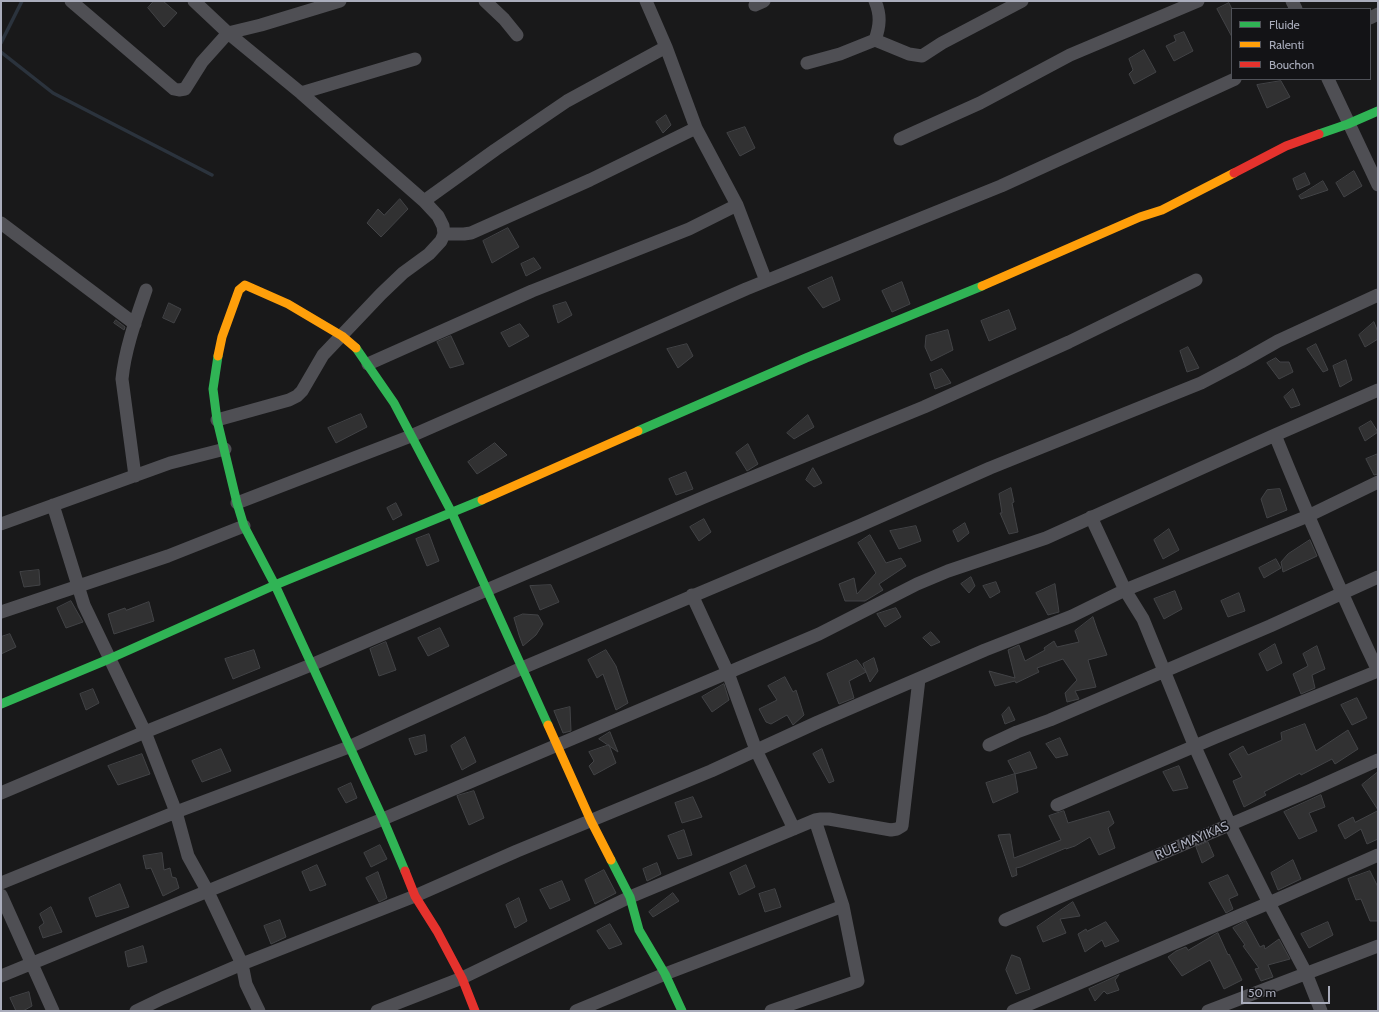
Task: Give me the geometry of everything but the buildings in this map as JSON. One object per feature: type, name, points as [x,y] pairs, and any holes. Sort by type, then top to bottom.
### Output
[{"type":"street","points":[[70,1],[174,90],[185,89],[202,62],[228,33],[261,25],[340,1]]},
{"type":"street","points":[[194,1],[228,33],[301,93],[424,201],[438,216],[443,226],[444,234],[442,241],[402,273],[323,355],[302,391],[297,396],[290,400],[217,420]]},
{"type":"street","points":[[485,1],[504,19],[517,35]]},
{"type":"street","points":[[646,1],[666,47],[696,128],[737,205],[766,281]]},
{"type":"street","points":[[807,64],[840,54],[875,40],[909,54],[922,56],[942,43],[1022,1]]},
{"type":"street","points":[[900,139],[980,103],[1070,55],[1198,1]]},
{"type":"street","points":[[875,40],[880,27],[879,12],[876,2]]},
{"type":"street","points":[[424,201],[567,101],[666,47]]},
{"type":"street","points":[[301,93],[415,59]]},
{"type":"street","points":[[237,503],[411,436],[766,281],[1002,186],[1233,80]]},
{"type":"street","points":[[1328,80],[1378,185]]},
{"type":"street","points":[[1,704],[109,659],[275,585],[452,513],[806,358],[1010,275],[1140,217],[1162,210],[1286,146],[1348,124],[1378,111]]},
{"type":"street","points":[[444,234],[471,233],[590,180],[696,128]]},
{"type":"street","points":[[368,364],[532,291],[689,229],[737,205]]},
{"type":"street","points":[[1,223],[135,324]]},
{"type":"street","points":[[1,793],[312,664],[709,495],[924,406],[1069,342],[1196,280]]},
{"type":"street","points":[[475,1011],[462,978],[415,896],[383,819],[312,664],[275,585],[244,526],[217,420],[213,388],[222,338],[239,290],[245,285],[288,304],[342,336],[356,347],[394,403],[452,513],[591,821],[630,896],[639,930],[665,974],[682,1011]]},
{"type":"street","points":[[135,476],[122,379],[123,368],[146,290]]},
{"type":"street","points":[[1,883],[176,812],[349,747],[522,668],[692,595],[861,525],[990,468],[1201,383],[1278,341],[1378,295]]},
{"type":"street","points":[[1,976],[208,892],[728,673],[819,634],[917,584],[948,571],[1046,538],[1378,390]]},
{"type":"street","points":[[1057,805],[1378,671],[1342,594],[1275,435]]},
{"type":"street","points":[[1,524],[170,463],[225,449]]},
{"type":"street","points":[[136,1011],[242,964],[415,896],[517,851],[711,771],[818,722],[919,680],[985,650],[1072,616],[1125,590],[1308,516],[1378,482]]},
{"type":"street","points":[[53,505],[84,605],[145,732],[176,812],[188,856],[208,892],[242,964],[246,984],[259,1011]]},
{"type":"street","points":[[1092,517],[1125,590],[1143,620],[1195,747],[1230,825],[1306,973],[1321,1011]]},
{"type":"street","points":[[1,612],[168,556],[244,526]]},
{"type":"street","points":[[989,745],[1342,594],[1378,577]]},
{"type":"street","points":[[692,595],[728,673],[756,750],[794,829]]},
{"type":"street","points":[[377,1011],[462,978],[630,896],[815,820],[829,820],[891,830],[902,826],[919,680]]},
{"type":"street","name":"RUE MAYIKAS","points":[[1005,920],[1230,825],[1378,760]]},
{"type":"street","points":[[771,1011],[858,981],[843,906],[815,820]]},
{"type":"street","points":[[1013,1011],[1269,903],[1378,855]]},
{"type":"street","points":[[1,895],[53,1011]]},
{"type":"street","points":[[576,1011],[665,974],[843,906]]},
{"type":"street","points":[[1208,1011],[1378,946]]},
{"type":"waterway","points":[[1,43],[22,1]]},
{"type":"waterway","points":[[1,52],[53,93],[212,175]]},
{"type":"traffic: fast","points":[[1319,134],[1348,124],[1378,111]]},
{"type":"traffic: fast","points":[[638,431],[806,358],[982,286]]},
{"type":"traffic: fast","points":[[356,348],[394,403],[452,513],[548,725]]},
{"type":"traffic: fast","points":[[218,356],[213,389],[217,420],[244,526],[275,585],[383,819],[405,871]]},
{"type":"traffic: fast","points":[[1,704],[109,659],[275,585],[482,500]]},
{"type":"traffic: fast","points":[[611,860],[630,897],[639,930],[665,974],[682,1011]]},
{"type":"traffic: slow","points":[[982,286],[1140,217],[1162,210],[1234,173]]},
{"type":"traffic: slow","points":[[218,356],[222,337],[239,290],[245,285],[288,304],[342,336],[356,348]]},
{"type":"traffic: slow","points":[[482,500],[638,431]]},
{"type":"traffic: slow","points":[[548,725],[591,821],[611,860]]},
{"type":"traffic: jam","points":[[1234,173],[1286,146],[1319,134]]},
{"type":"traffic: jam","points":[[405,871],[415,896],[437,931],[462,978],[475,1011]]}]
